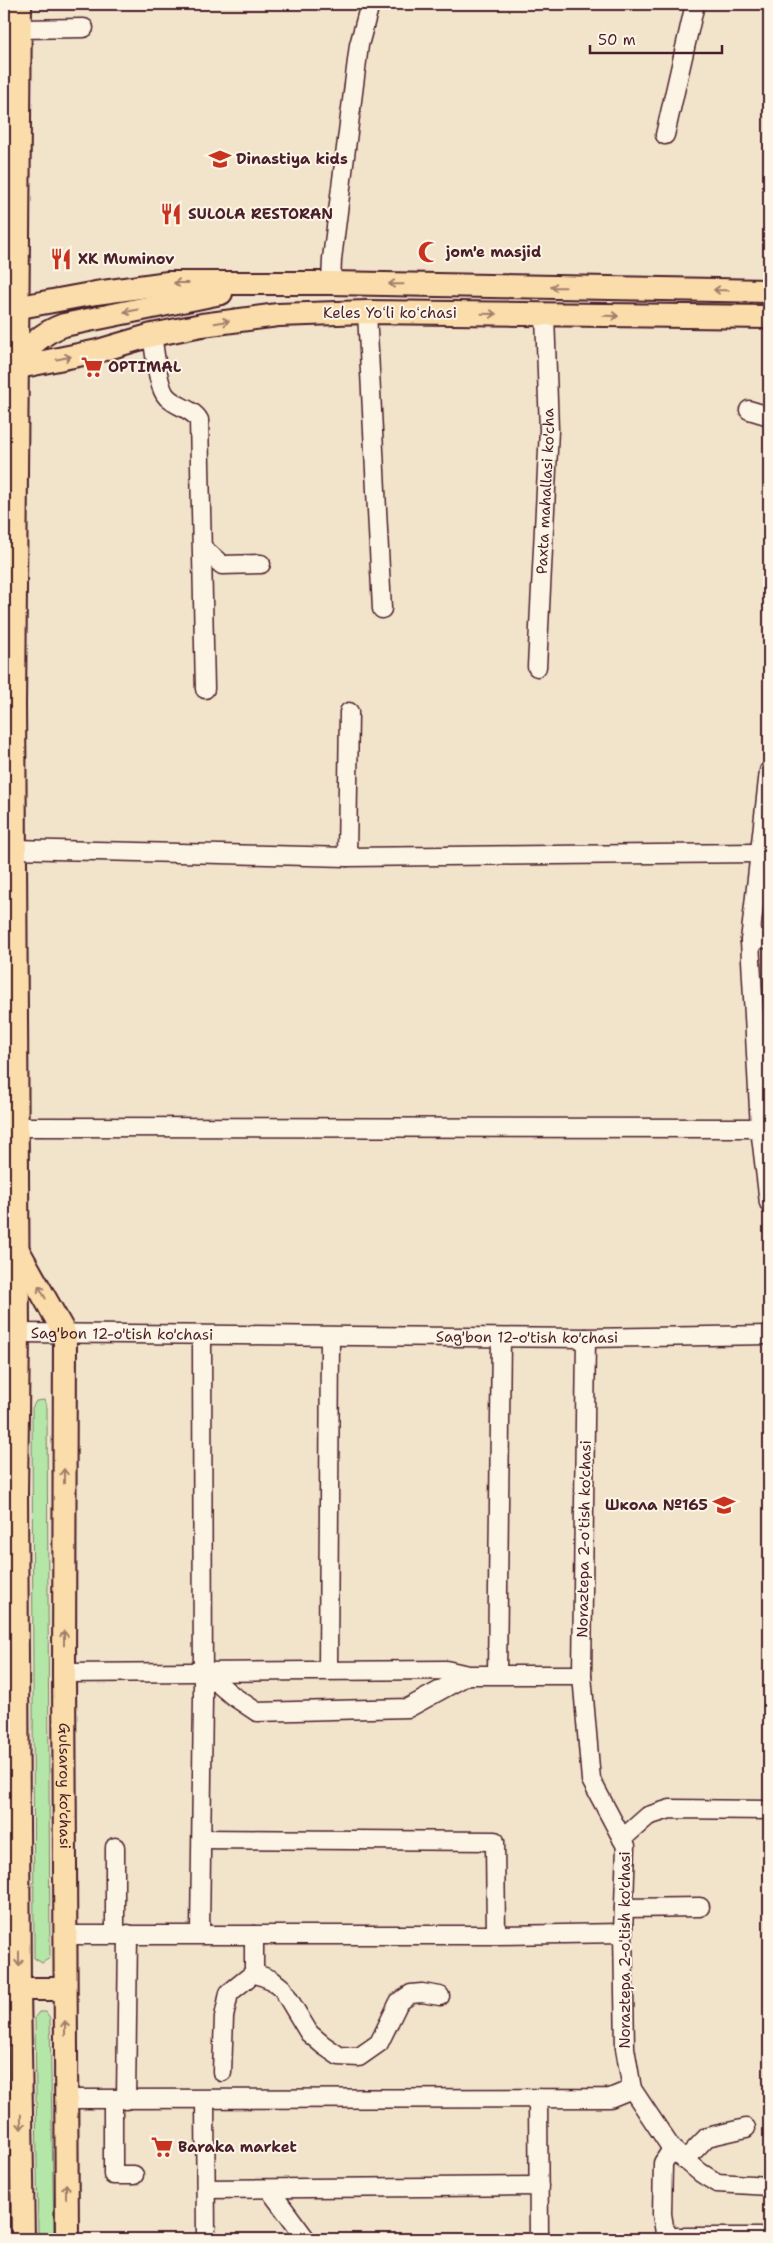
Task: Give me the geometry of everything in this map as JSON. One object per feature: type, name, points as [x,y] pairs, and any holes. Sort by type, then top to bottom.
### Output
[{"type":"main road","name":"Sag'bon 12-o'tish ko'chasi","points":[[18,1333],[18,1127],[14,849],[9,704],[12,112],[20,29],[20,4]]},
{"type":"main road","name":"Keles Yoʻli koʻchasi","points":[[11,309],[96,293],[168,283],[331,283],[769,291]]},
{"type":"main road","points":[[10,369],[37,340],[49,331],[64,325],[264,283]]},
{"type":"main road","points":[[4,328],[11,309]]},
{"type":"main road","name":"Keles Yoʻli koʻchasi","points":[[10,369],[98,351],[152,335],[249,318],[367,312],[769,317]]},
{"type":"main road","points":[[18,1251],[65,1334]]},
{"type":"main road","points":[[18,1333],[16,1503],[19,1989],[12,2030],[24,2239]]},
{"type":"main road","name":"Gulsaroy ko'chasi","points":[[65,1334],[64,1674],[67,2239]]},
{"type":"main road","points":[[19,1989],[65,1989]]},
{"type":"street","points":[[331,283],[332,259],[359,46],[370,4]]},
{"type":"street","points":[[665,135],[695,4]]},
{"type":"street","points":[[20,29],[84,28]]},
{"type":"street","points":[[367,312],[382,610]]},
{"type":"street","name":"Paxta mahallasi ko'cha","points":[[537,667],[549,430],[545,315]]},
{"type":"street","points":[[152,335],[162,390],[167,398],[196,414],[199,420],[205,689]]},
{"type":"street","points":[[749,410],[769,416]]},
{"type":"street","points":[[203,548],[222,565],[261,564]]},
{"type":"street","points":[[347,857],[349,712]]},
{"type":"street","points":[[769,770],[764,823],[758,853],[750,941],[763,1075],[760,1128],[769,1203]]},
{"type":"street","points":[[14,849],[347,857],[758,853]]},
{"type":"street","points":[[750,941],[769,938]]},
{"type":"street","points":[[18,1127],[760,1128]]},
{"type":"street","name":"Sag'bon 12-o'tish ko'chasi","points":[[18,1333],[501,1338],[769,1335]]},
{"type":"street","points":[[200,1933],[203,1697],[202,1336]]},
{"type":"street","points":[[328,1670],[330,1337]]},
{"type":"street","points":[[496,1674],[501,1338]]},
{"type":"street","name":"Noraztepa 2-oʻtish ko'chasi","points":[[586,1338],[582,1675],[591,1780],[626,1846],[623,1933],[625,2048],[632,2089],[678,2155],[717,2183],[769,2186]]},
{"type":"street","points":[[64,1674],[203,1671],[446,1670],[468,1675],[582,1675]]},
{"type":"street","points":[[203,1671],[233,1696],[257,1712],[408,1708],[468,1675]]},
{"type":"street","points":[[232,1671],[233,1696]]},
{"type":"street","points":[[203,1697],[233,1696]]},
{"type":"street","points":[[622,1839],[648,1816],[670,1809],[769,1810]]},
{"type":"street","points":[[202,1838],[495,1841],[496,1935]]},
{"type":"street","points":[[115,1847],[122,1934],[120,2100],[113,2175],[134,2175]]},
{"type":"street","points":[[624,1908],[700,1907]]},
{"type":"street","points":[[65,1935],[200,1933],[254,1935],[496,1935],[623,1933]]},
{"type":"street","points":[[254,1935],[254,1973]]},
{"type":"street","points":[[222,2072],[224,2017],[229,1993],[246,1977],[254,1973],[272,1980],[282,1988],[309,2033],[339,2056],[359,2058],[379,2043],[399,2002],[411,1994],[440,1996]]},
{"type":"street","points":[[65,2099],[610,2098],[632,2089]]},
{"type":"street","points":[[538,2098],[538,2239]]},
{"type":"street","points":[[205,2100],[206,2239]]},
{"type":"street","points":[[746,2128],[707,2137],[663,2164],[662,2214],[666,2238],[769,2237]]},
{"type":"street","points":[[206,2189],[538,2186]]},
{"type":"street","points":[[269,2189],[306,2239]]},
{"type":"green space","points":[[44,1400],[47,1407],[50,1958],[42,1963],[34,1958],[32,1408],[36,1401]]},
{"type":"green space","points":[[39,2012],[46,2012],[50,2018],[54,2239],[39,2239],[38,2237],[35,2017]]},
{"type":"place","name":"Dinastiya kids","points":[[220,159]]},
{"type":"place","name":"SULOLA RESTORAN","points":[[171,214]]},
{"type":"place","name":"jom'e masjid","points":[[429,252]]},
{"type":"place","name":"XK Muminov","points":[[61,259]]},
{"type":"place","name":"OPTIMAL","points":[[92,367]]},
{"type":"place","name":"Школа №165","points":[[724,1505]]},
{"type":"place","name":"Baraka market","points":[[162,2147]]}]
